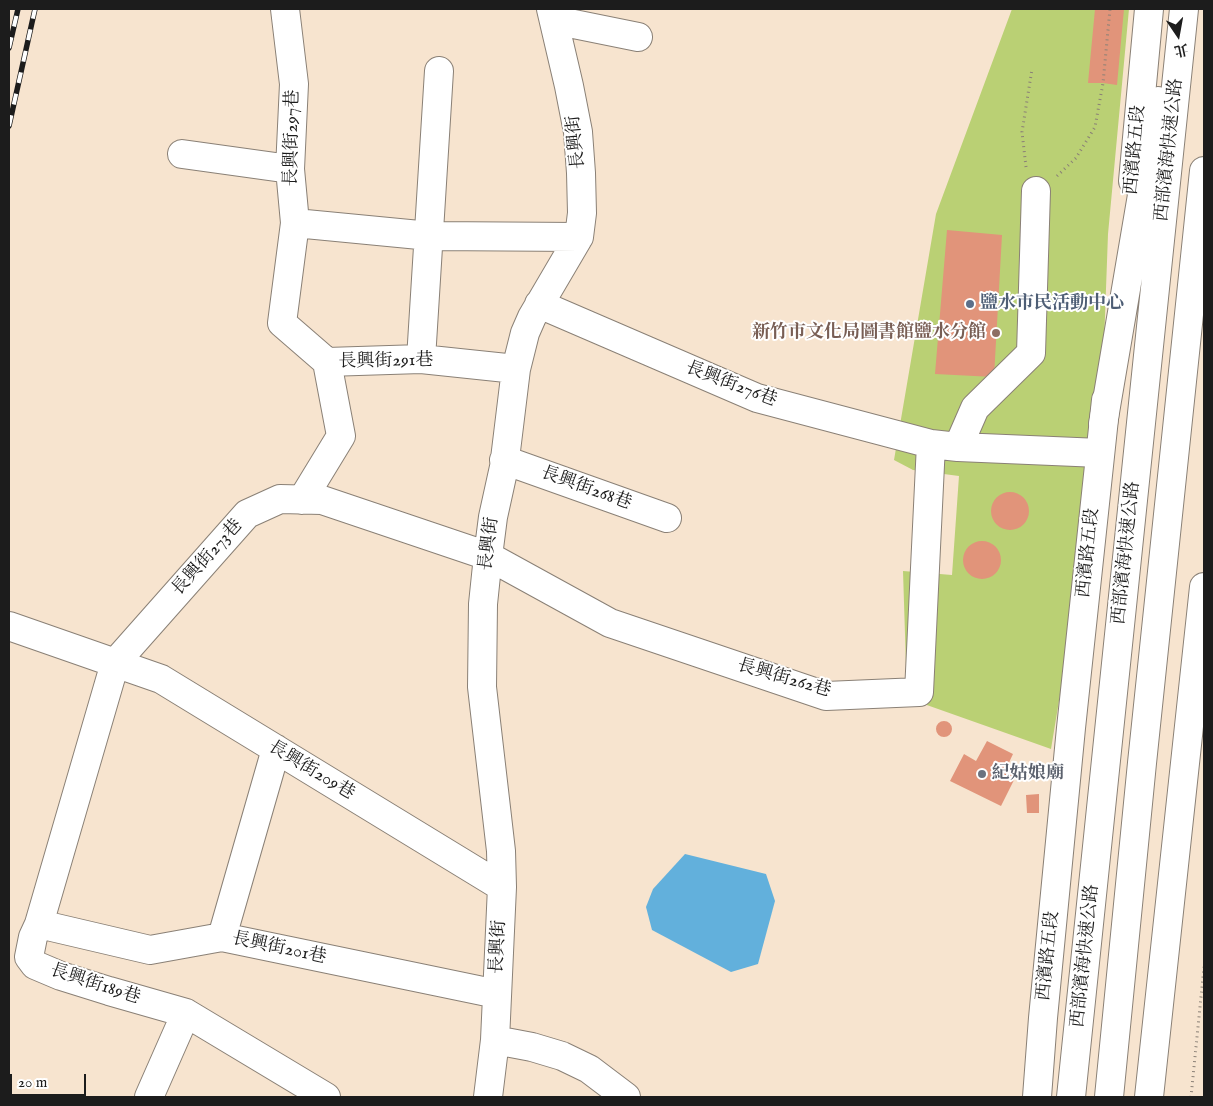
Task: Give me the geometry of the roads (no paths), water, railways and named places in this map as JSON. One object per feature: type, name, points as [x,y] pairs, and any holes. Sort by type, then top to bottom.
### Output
[{"type":"main road","name":"長興街297巷","points":[[285,9],[294,84],[290,169],[295,223]]},
{"type":"main road","name":"西濱路五段","points":[[1037,1097],[1071,728],[1103,424],[1126,262],[1149,9]]},
{"type":"main road","points":[[1103,424],[1174,9]]},
{"type":"main road","name":"西部濱海快速公路","points":[[1071,1097],[1184,9]]},
{"type":"main road","points":[[553,14],[638,37]]},
{"type":"main road","name":"長興街","points":[[488,1097],[495,1040],[502,887],[501,851],[482,687],[483,604],[488,556],[504,460],[516,369],[532,317],[579,237],[582,213],[578,132],[570,86],[553,14]]},
{"type":"main road","points":[[421,359],[439,71]]},
{"type":"main road","points":[[182,154],[290,169]]},
{"type":"main road","name":"西部濱海快速公路","points":[[1109,1097],[1204,170]]},
{"type":"main road","points":[[958,447],[975,408],[1031,353],[1036,191]]},
{"type":"main road","points":[[295,223],[430,236],[579,237]]},
{"type":"main road","name":"長興街291巷","points":[[295,223],[282,323],[328,362],[421,359],[516,369]]},
{"type":"main road","name":"長興街276巷","points":[[539,304],[757,398],[931,444]]},
{"type":"main road","points":[[302,500],[341,436],[328,362]]},
{"type":"main road","points":[[931,444],[958,447],[1100,453]]},
{"type":"main road","name":"長興街262巷","points":[[488,556],[610,623],[826,696],[919,692],[931,444]]},
{"type":"main road","name":"長興街268巷","points":[[504,460],[667,518]]},
{"type":"main road","name":"長興街273巷","points":[[115,663],[247,514],[280,499],[322,500],[488,556]]},
{"type":"main road","points":[[1149,1097],[1204,587]]},
{"type":"main road","points":[[9,626],[115,663]]},
{"type":"main road","name":"長興街209巷","points":[[115,663],[160,679],[502,887]]},
{"type":"main road","name":"長興街189巷","points":[[115,663],[29,958],[35,965],[69,979],[186,1012],[326,1097]]},
{"type":"main road","name":"長興街201巷","points":[[276,749],[222,937],[497,994]]},
{"type":"main road","points":[[39,924],[150,950],[222,937]]},
{"type":"main road","points":[[149,1097],[186,1012]]},
{"type":"main road","points":[[495,1040],[532,1047],[562,1056],[589,1069],[626,1097]]},
{"type":"water","points":[[685,854],[766,874],[775,901],[758,964],[731,972],[652,930],[646,907],[653,889]]},
{"type":"railway","points":[[9,48],[18,9]]},
{"type":"railway","points":[[9,126],[35,9]]},
{"type":"place","name":"鹽水市民活動中心","points":[[970,304]]},
{"type":"place","name":"新竹市文化局圖書館鹽水分館","points":[[996,333]]},
{"type":"place","name":"紀姑娘廟","points":[[982,774]]}]
